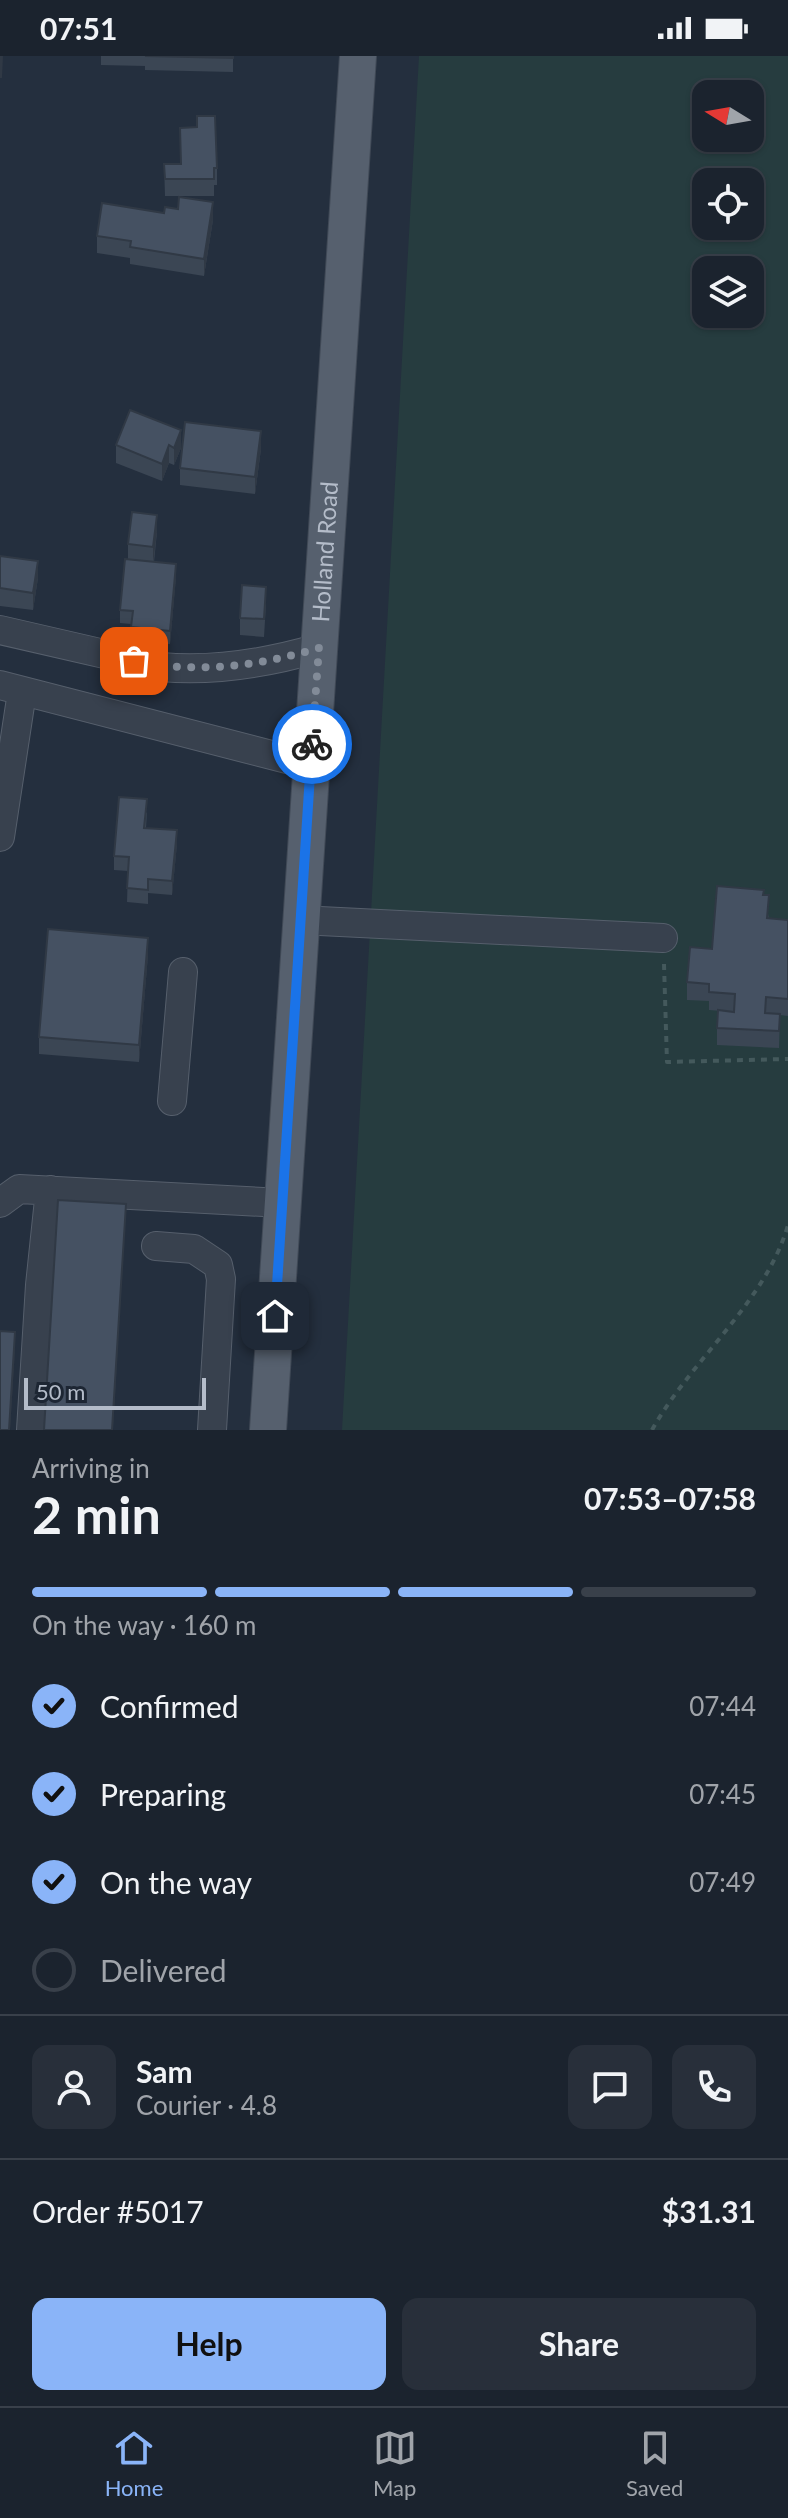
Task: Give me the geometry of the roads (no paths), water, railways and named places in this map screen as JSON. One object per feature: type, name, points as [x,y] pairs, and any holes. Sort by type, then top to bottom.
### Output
[{"type":"main road","name":"Holland Road","points":[[268,1430],[358,56]]},
{"type":"street","points":[[0,630],[147,664],[187,669],[235,667],[282,659],[319,648]]},
{"type":"street","points":[[0,837],[11,688],[310,765]]},
{"type":"street","points":[[300,920],[663,938]]},
{"type":"street","points":[[172,1101],[183,972]]},
{"type":"street","points":[[0,1203],[19,1189],[282,1203]]},
{"type":"street","points":[[31,1430],[40,1285],[50,1190]]},
{"type":"street","points":[[156,1246],[194,1249],[218,1265],[221,1279],[212,1430]]}]
